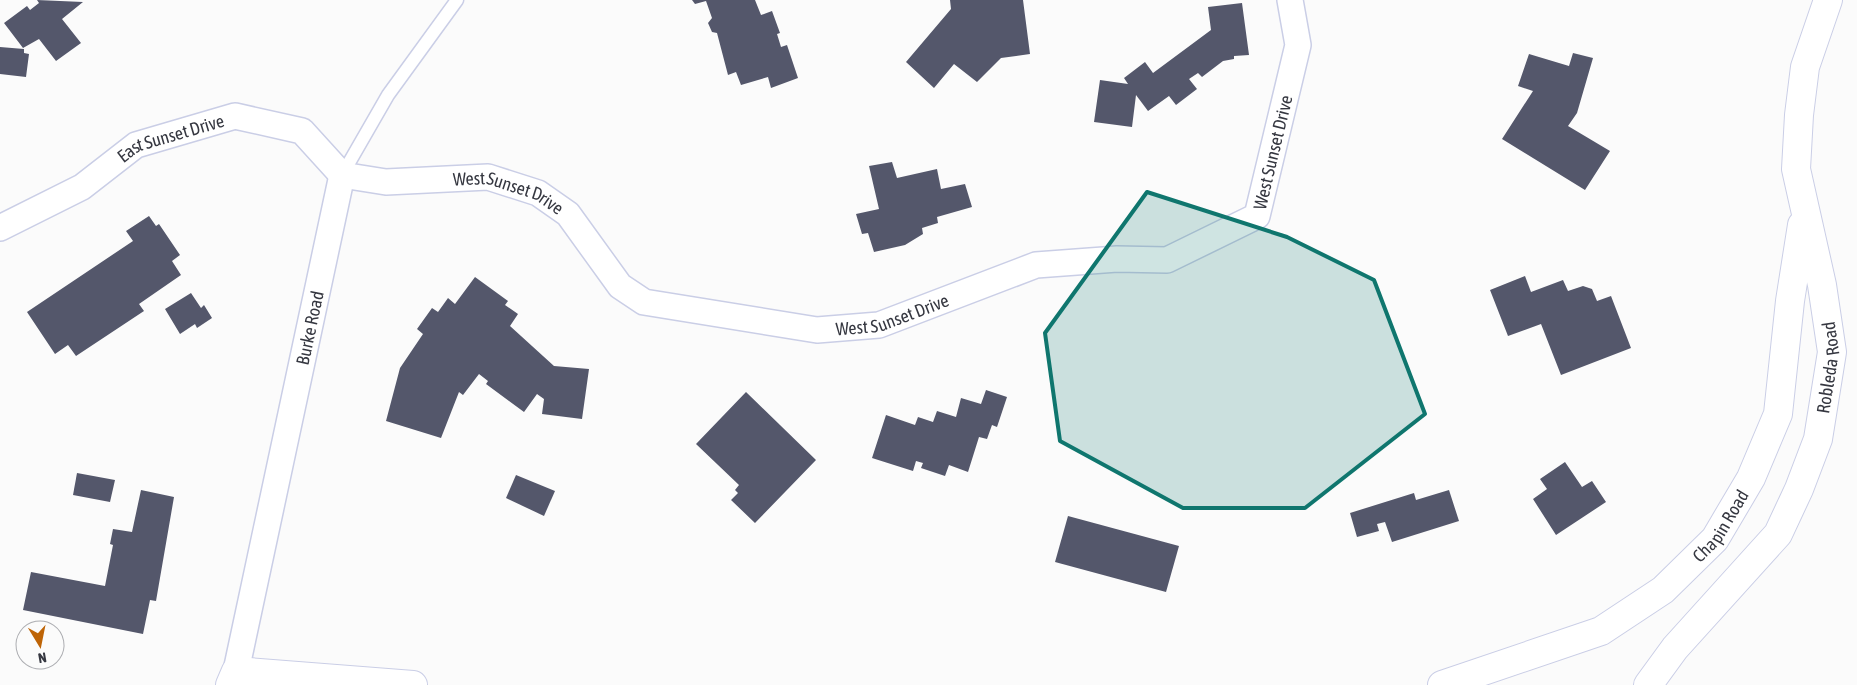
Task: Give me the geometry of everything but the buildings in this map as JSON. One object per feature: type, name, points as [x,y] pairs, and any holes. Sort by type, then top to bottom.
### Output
[{"type":"street","name":"West Sunset Drive","points":[[342,175],[386,182],[488,177],[538,193],[568,214],[620,286],[644,302],[817,330],[879,325],[1036,265],[1117,259],[1167,260],[1257,216],[1298,45],[1290,0]]},
{"type":"street","name":"Robleda Road","points":[[1648,685],[1674,648],[1778,534],[1799,489],[1818,439],[1832,352],[1822,285],[1804,213],[1796,169],[1799,115],[1805,67],[1817,26],[1828,0]]},
{"type":"street","name":"East Sunset Drive","points":[[0,228],[82,187],[136,145],[235,116],[302,131],[342,175]]},
{"type":"street","name":"Burke Road","points":[[233,678],[342,175]]},
{"type":"street","name":"Chapin Road","points":[[1442,685],[1600,631],[1663,590],[1716,539],[1750,478],[1778,414],[1790,301],[1804,213]]},
{"type":"street","points":[[233,678],[412,685]]},
{"type":"lane","name":"Burke Road","points":[[342,175],[388,95],[457,0]]},
{"type":"highlighted area","points":[[1147,192],[1287,237],[1374,280],[1425,414],[1305,508],[1183,508],[1060,441],[1045,333]]}]
